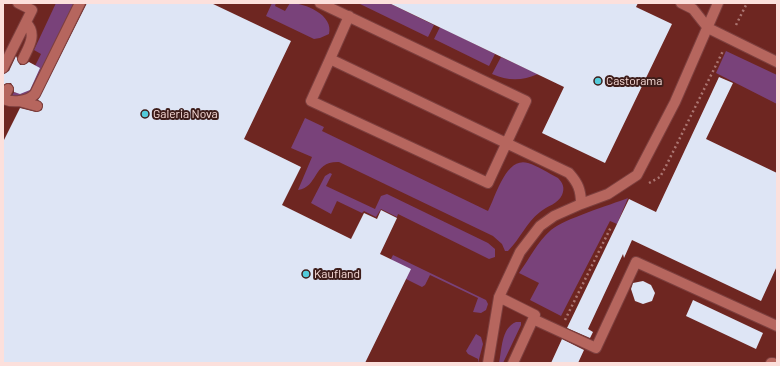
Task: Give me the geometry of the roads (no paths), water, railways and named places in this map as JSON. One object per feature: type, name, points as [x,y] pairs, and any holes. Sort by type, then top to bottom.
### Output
[{"type":"lane","points":[[3,68],[34,6],[18,3]]},
{"type":"lane","points":[[8,89],[3,99],[9,101],[30,98],[35,94],[80,3]]},
{"type":"lane","points":[[320,3],[349,16],[526,101],[488,183],[311,101],[349,16]]},
{"type":"lane","points":[[681,3],[693,9],[708,28],[777,62]]},
{"type":"lane","points":[[488,363],[499,297],[516,258],[529,238],[540,226],[554,216],[608,194],[637,175],[675,102],[718,3]]},
{"type":"lane","points":[[22,60],[32,38],[32,32],[26,24]]},
{"type":"lane","points":[[330,60],[569,173],[577,182],[581,191],[581,204]]},
{"type":"lane","points":[[17,101],[37,106]]},
{"type":"lane","points":[[533,319],[596,348],[636,262],[777,326]]},
{"type":"lane","points":[[499,297],[535,315],[513,363]]},
{"type":"place","name":"Castorama","points":[[598,81]]},
{"type":"place","name":"Galeria Nova","points":[[145,114]]},
{"type":"place","name":"Kaufland","points":[[306,274]]}]
